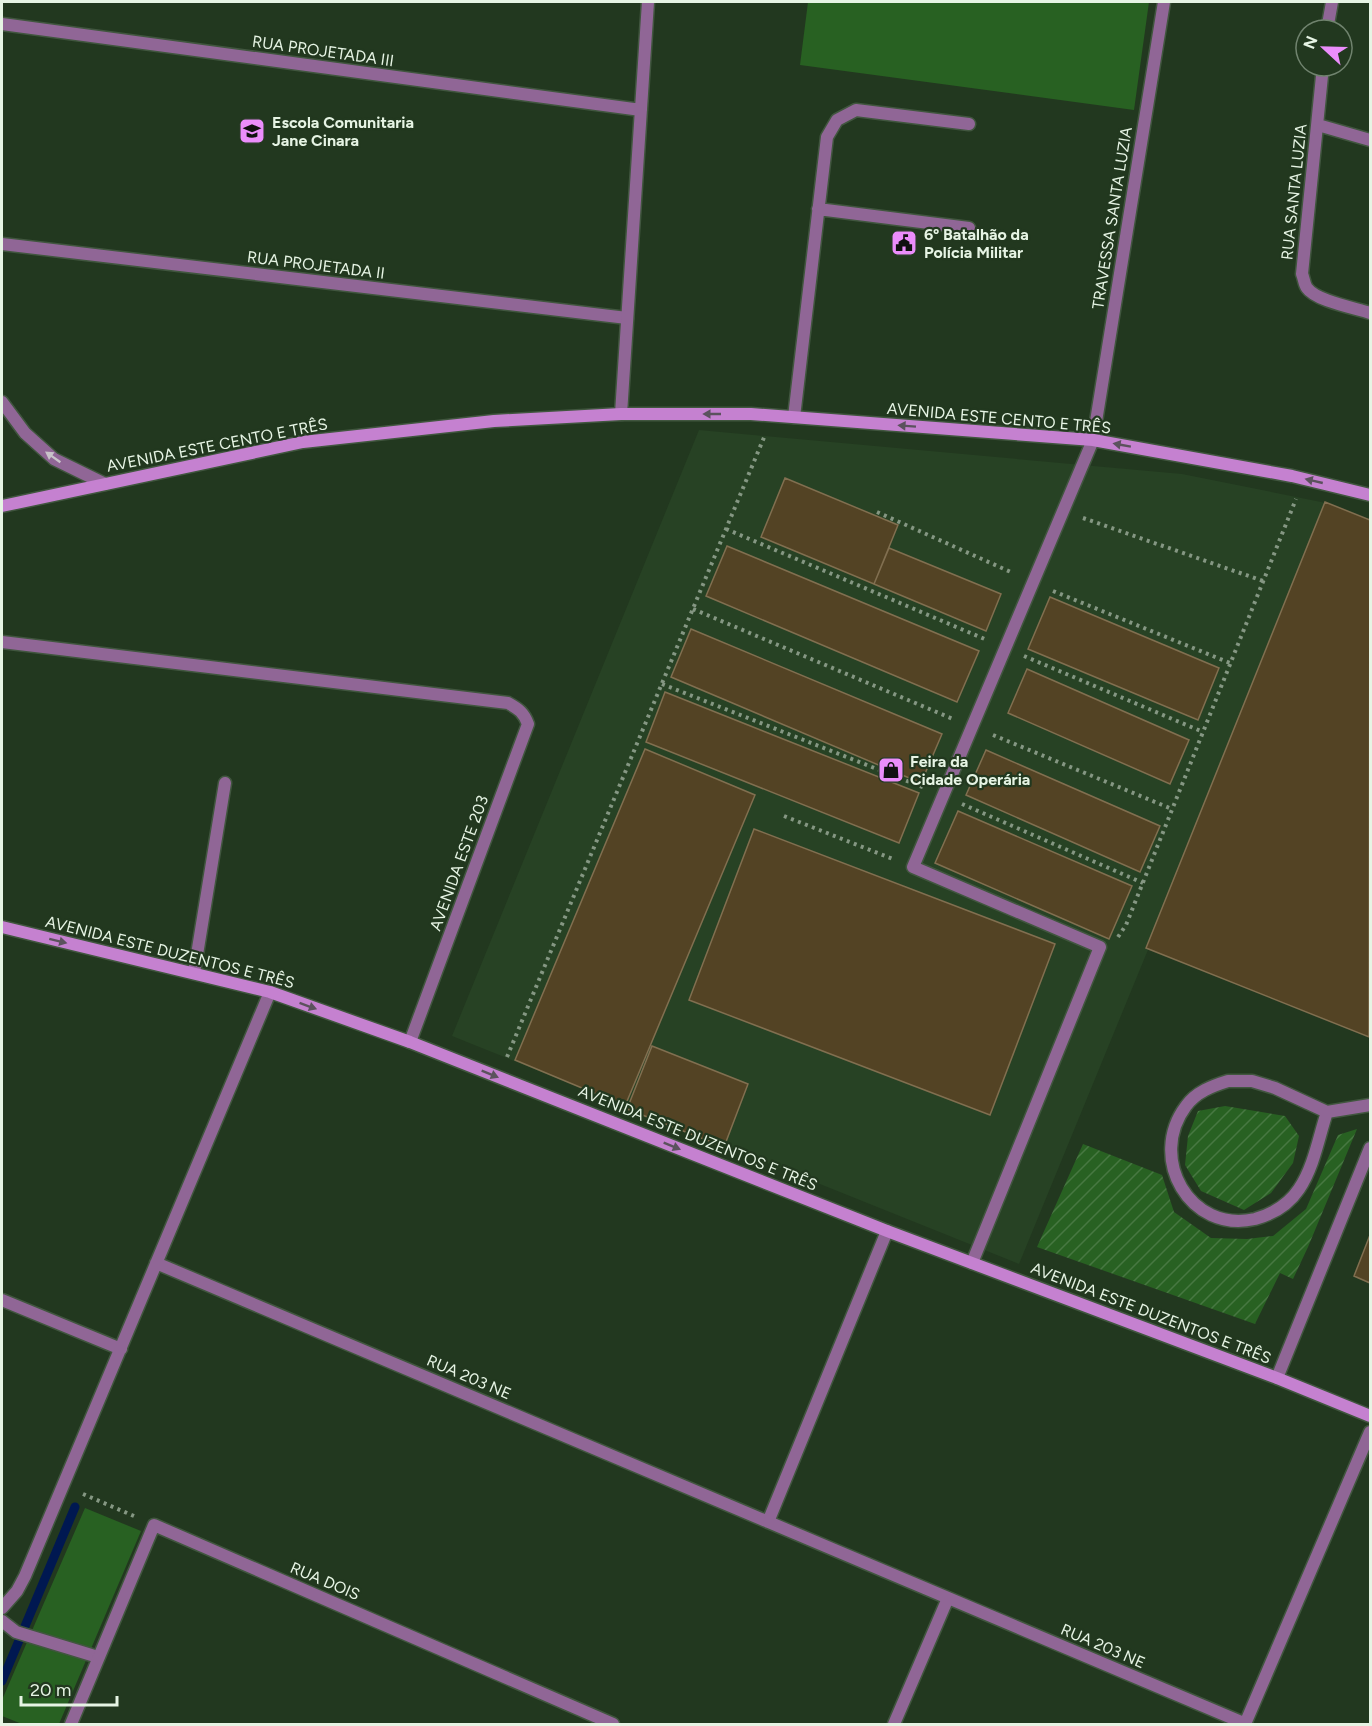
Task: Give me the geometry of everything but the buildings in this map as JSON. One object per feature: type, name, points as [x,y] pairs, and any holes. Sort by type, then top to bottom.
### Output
[{"type":"main road","name":"AVENIDA ESTE CENTO E TRÊS","points":[[2,506],[303,442],[494,421],[621,414],[794,417],[1093,440],[1304,479],[1371,495]]},
{"type":"main road","name":"AVENIDA ESTE DUZENTOS E TRÊS","points":[[2,927],[270,992],[410,1042],[887,1231],[1277,1378],[1371,1416]]},
{"type":"street","points":[[621,414],[648,2]]},
{"type":"street","name":"TRAVESSA SANTA LUZIA","points":[[913,867],[1093,440],[1164,2]]},
{"type":"street","points":[[1329,18],[1332,2]]},
{"type":"street","name":"RUA PROJETADA III","points":[[2,24],[641,110]]},
{"type":"street","name":"RUA SANTA LUZIA","points":[[1322,78],[1302,274],[1306,287],[1322,298],[1371,313]]},
{"type":"street","points":[[794,417],[827,137],[837,120],[856,110],[969,124]]},
{"type":"street","points":[[1318,125],[1371,140]]},
{"type":"street","points":[[818,209],[969,228]]},
{"type":"street","name":"RUA PROJETADA II","points":[[2,244],[627,318]]},
{"type":"street","points":[[2,402],[25,433],[54,459],[105,484]]},
{"type":"street","name":"AVENIDA ESTE 203","points":[[2,642],[508,704],[519,709],[525,715],[528,724],[410,1042]]},
{"type":"street","points":[[194,973],[225,783]]},
{"type":"street","points":[[913,867],[1100,947],[972,1263]]},
{"type":"street","points":[[2,1608],[26,1576],[270,992]]},
{"type":"street","points":[[1327,1112],[1300,1188],[1286,1205],[1266,1216],[1245,1221],[1223,1219],[1203,1211],[1187,1196],[1174,1175],[1170,1151],[1174,1127],[1186,1105],[1205,1089],[1227,1081],[1252,1081],[1275,1088],[1327,1112],[1371,1106]]},
{"type":"street","points":[[1277,1378],[1371,1148]]},
{"type":"street","points":[[768,1522],[887,1231]]},
{"type":"street","name":"RUA 203 NE","points":[[156,1263],[1245,1724],[1371,1432]]},
{"type":"street","points":[[2,1300],[121,1349]]},
{"type":"street","points":[[71,1725],[154,1525]]},
{"type":"street","name":"RUA DOIS","points":[[154,1525],[613,1725]]},
{"type":"street","points":[[896,1719],[948,1598]]},
{"type":"street","points":[[2,1621],[16,1632],[98,1657]]},
{"type":"path","points":[[499,1077],[774,416]]},
{"type":"path","points":[[1100,947],[1114,941],[1121,934],[1304,479]]},
{"type":"path","points":[[1063,511],[1264,581]]},
{"type":"path","points":[[877,512],[1033,582],[1230,663]]},
{"type":"path","points":[[726,529],[1203,732]]},
{"type":"path","points":[[693,609],[1173,809]]},
{"type":"path","points":[[662,684],[943,795],[1143,883]]},
{"type":"path","points":[[784,816],[913,867]]},
{"type":"path","points":[[64,1486],[154,1525]]},
{"type":"shaded area","name":"Feira da Cidade Operária","points":[[699,430],[1182,474],[1331,504],[1019,1264],[452,1036]]},
{"type":"green space","points":[[808,2],[1149,2],[1134,110],[800,65]]},
{"type":"green space","points":[[1225,1106],[1285,1116],[1299,1136],[1293,1163],[1271,1193],[1244,1210],[1201,1191],[1185,1165],[1188,1136],[1198,1111]]},
{"type":"green space","points":[[1357,1129],[1293,1279],[1280,1273],[1255,1324],[1037,1247],[1083,1144],[1162,1175],[1174,1212],[1211,1238],[1247,1239],[1273,1236],[1306,1209],[1338,1135]]},
{"type":"green space","points":[[85,1508],[141,1531],[59,1724],[22,1724],[2,1716],[2,1700]]},
{"type":"waterway","points":[[2,1681],[75,1507]]},
{"type":"place","name":"Escola Comunitaria Jane Cinara","points":[[252,131]]},
{"type":"place","name":"6º Batalhão da Polícia Militar","points":[[904,243]]},
{"type":"place","name":"Feira da Cidade Operária","points":[[891,770]]}]
